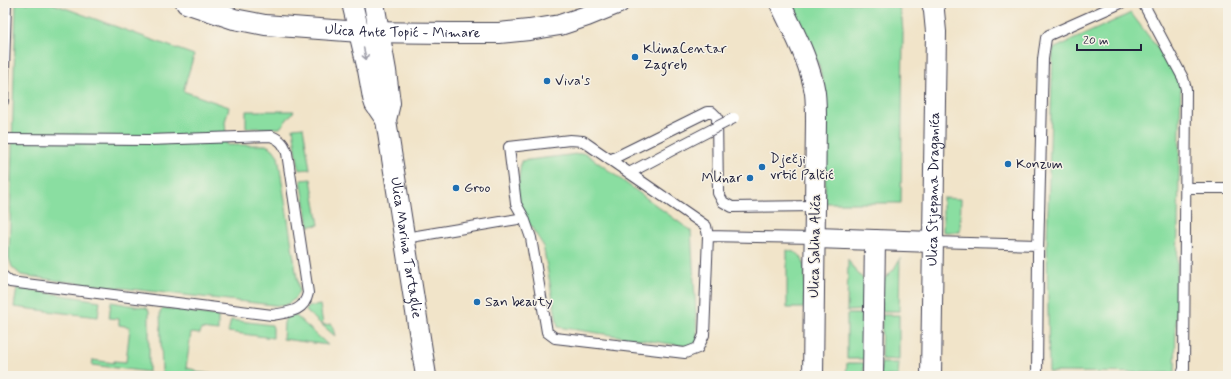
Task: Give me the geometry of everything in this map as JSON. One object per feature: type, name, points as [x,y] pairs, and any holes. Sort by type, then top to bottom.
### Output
[{"type":"street","name":"Ulica Ante Topić - Mimare","points":[[186,3],[234,19],[265,25],[360,32],[499,33],[529,30],[567,23],[619,3]]},
{"type":"street","name":"Ulica Marina Tartaglie","points":[[352,3],[360,32],[373,98],[375,104],[386,120]]},
{"type":"street","name":"Ulica Marina Tartaglie","points":[[374,3],[380,32],[390,103],[386,120],[426,376]]},
{"type":"street","name":"Ulica Saliha Alića","points":[[780,3],[810,73],[814,92],[816,120],[816,238],[813,376]]},
{"type":"street","name":"Ulica Stjepana Draganića","points":[[932,3],[936,32],[932,376]]},
{"type":"street","points":[[816,238],[933,242]]},
{"type":"street","points":[[873,376],[875,240]]},
{"type":"lane","points":[[3,101],[6,3]]},
{"type":"lane","points":[[1037,376],[1038,246],[1043,59],[1046,38],[1049,35],[1121,3]]},
{"type":"lane","points":[[1143,3],[1183,78],[1186,89],[1184,369],[1181,376]]},
{"type":"lane","points":[[610,160],[707,112],[712,112],[717,117],[718,193],[723,202],[732,207],[816,206]]},
{"type":"lane","points":[[628,173],[734,118]]},
{"type":"lane","points":[[3,139],[150,140],[271,136],[278,139],[285,145],[287,154],[308,293],[307,298],[300,307],[288,313],[272,315],[10,282],[3,276]]},
{"type":"lane","points":[[570,140],[583,141],[610,160],[706,226],[708,236],[704,335],[698,348],[685,353],[555,338],[547,332],[531,238],[524,218],[516,204],[509,147],[570,140]]},
{"type":"lane","points":[[1186,188],[1228,188]]},
{"type":"lane","points":[[405,238],[524,218]]},
{"type":"lane","points":[[708,236],[816,238]]},
{"type":"lane","points":[[933,242],[1038,246]]},
{"type":"green space","points":[[16,3],[51,3],[194,55],[183,91],[229,107],[225,122],[227,145],[266,145],[273,149],[278,156],[299,291],[292,301],[282,306],[60,281],[21,275],[12,267],[9,258]]},
{"type":"green space","points":[[791,3],[898,3],[903,33],[901,203],[825,203],[826,96],[819,66]]},
{"type":"green space","points":[[1131,13],[1181,79],[1175,373],[1049,372],[1047,241],[1053,49]]},
{"type":"green space","points":[[246,111],[294,111],[280,128],[246,128]]},
{"type":"green space","points":[[303,127],[310,169],[299,170],[293,128]]},
{"type":"green space","points":[[585,153],[691,231],[698,348],[558,327],[543,245],[516,204],[521,161]]},
{"type":"green space","points":[[311,179],[319,225],[309,226],[301,180]]},
{"type":"green space","points":[[943,198],[961,199],[960,232],[943,232]]},
{"type":"green space","points":[[787,250],[798,254],[803,262],[805,274],[804,308],[787,308]]},
{"type":"green space","points":[[900,258],[899,311],[882,311],[882,281],[894,269]]},
{"type":"green space","points":[[848,259],[853,268],[865,281],[865,310],[847,311]]},
{"type":"green space","points":[[17,288],[100,301],[98,317],[14,307]]},
{"type":"green space","points":[[111,302],[147,308],[149,311],[149,372],[92,365],[93,360],[114,363],[114,361],[126,362],[130,327],[119,325],[119,319],[109,318]]},
{"type":"green space","points":[[320,305],[323,325],[332,324],[335,336],[306,310],[308,307]]},
{"type":"green space","points":[[164,308],[218,316],[218,331],[201,329],[200,334],[191,333],[186,368],[196,370],[196,372],[219,376],[181,376],[164,374],[162,371],[160,312]]},
{"type":"green space","points":[[847,314],[865,314],[865,359],[847,359]]},
{"type":"green space","points":[[292,315],[296,316],[328,345],[283,339],[286,317]]},
{"type":"green space","points":[[882,315],[899,315],[899,360],[881,359]]},
{"type":"green space","points":[[231,320],[272,325],[273,338],[228,332]]},
{"type":"green space","points":[[847,363],[864,363],[864,376],[846,376]]},
{"type":"green space","points":[[881,363],[899,363],[898,376],[880,376]]},
{"type":"place","name":"KlimaCentar Zagreb","points":[[635,57]]},
{"type":"place","name":"Viva's","points":[[547,81]]},
{"type":"place","name":"Konzum","points":[[1008,164]]},
{"type":"place","name":"Dječji vrtić Palčić","points":[[762,167]]},
{"type":"place","name":"Mlinar","points":[[750,178]]},
{"type":"place","name":"Groo","points":[[456,188]]},
{"type":"place","name":"San beauty","points":[[477,302]]}]
